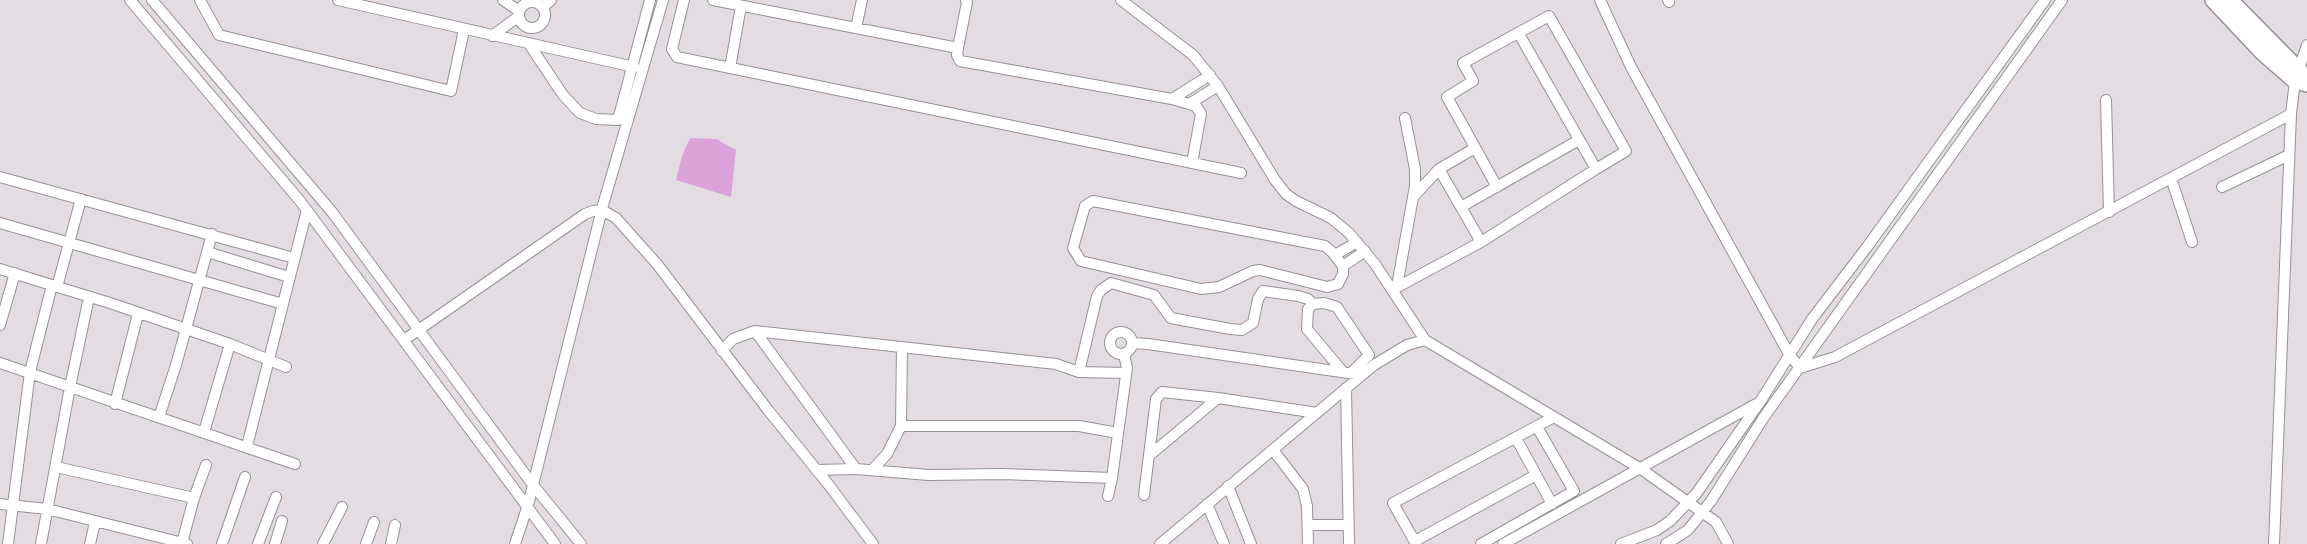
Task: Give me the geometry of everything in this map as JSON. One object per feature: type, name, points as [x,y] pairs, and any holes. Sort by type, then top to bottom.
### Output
[{"type":"highway","points":[[2213,0],[2263,53],[2302,79]]},
{"type":"highway","points":[[2230,0],[2302,79]]},
{"type":"street","points":[[130,0],[307,210],[528,505],[555,544]]},
{"type":"street","points":[[152,0],[332,212],[533,485],[581,544]]},
{"type":"street","points":[[200,0],[219,35],[451,91],[464,30]]},
{"type":"street","points":[[338,0],[634,67]]},
{"type":"street","points":[[503,0],[519,14],[525,26],[537,27]]},
{"type":"street","points":[[492,36],[519,14],[524,4],[532,1],[547,3],[545,18],[537,27],[534,45],[573,106],[580,113],[596,119],[613,122],[620,118],[650,0]]},
{"type":"street","points":[[515,544],[528,505],[602,210],[663,0]]},
{"type":"street","points":[[684,0],[673,52],[677,57],[1240,173]]},
{"type":"street","points":[[713,0],[958,48]]},
{"type":"street","points":[[856,28],[862,0]]},
{"type":"street","points":[[966,0],[957,55],[960,60],[1172,99],[1196,106],[1201,114],[1192,163]]},
{"type":"street","points":[[1121,0],[1193,54],[1218,86],[1270,173],[1286,194],[1342,225],[1395,288],[1425,340],[1641,469],[1716,522],[1728,544]]},
{"type":"street","points":[[1600,0],[1631,67],[1790,354],[1800,368]]},
{"type":"street","points":[[1621,544],[1657,530],[1670,521],[1696,494],[1760,402],[1812,319],[1867,247],[2045,0]]},
{"type":"street","points":[[1666,544],[1688,530],[1703,512],[1775,402],[2062,0]]},
{"type":"street","points":[[730,68],[741,6]]},
{"type":"street","points":[[1395,288],[1481,242],[1626,151],[1549,16],[1520,34],[1464,63],[1473,81],[1446,98],[1498,187]]},
{"type":"street","points":[[1520,34],[1596,169]]},
{"type":"street","points":[[2274,544],[2291,114],[2302,79],[2307,44]]},
{"type":"street","points":[[1172,99],[1210,75]]},
{"type":"street","points":[[1189,104],[1218,86]]},
{"type":"street","points":[[2106,100],[2109,212]]},
{"type":"street","points":[[1800,368],[1835,357],[2291,114]]},
{"type":"street","points":[[1395,288],[1414,196],[1415,174],[1405,118]]},
{"type":"street","points":[[1461,208],[1580,140]]},
{"type":"street","points":[[1414,196],[1439,168],[1475,148]]},
{"type":"street","points":[[2222,187],[2289,155]]},
{"type":"street","points":[[1439,168],[1481,242]]},
{"type":"street","points":[[0,177],[294,258]]},
{"type":"street","points":[[2171,178],[2192,242]]},
{"type":"street","points":[[8,544],[30,372],[81,199]]},
{"type":"street","points":[[1093,202],[1317,244],[1324,246],[1334,254],[1343,266],[1341,281],[1338,284],[1327,287],[1260,270],[1245,273],[1219,287],[1201,289],[1081,261],[1073,248],[1085,206],[1093,202]]},
{"type":"street","points":[[248,446],[307,210]]},
{"type":"street","points":[[404,340],[585,214],[602,210],[616,218],[657,264],[722,351],[873,544]]},
{"type":"street","points":[[0,223],[69,241],[283,304]]},
{"type":"street","points":[[159,417],[212,234]]},
{"type":"street","points":[[1334,254],[1357,242]]},
{"type":"street","points":[[1343,266],[1365,251]]},
{"type":"street","points":[[207,252],[289,277]]},
{"type":"street","points":[[0,269],[230,344],[286,367]]},
{"type":"street","points":[[0,325],[15,273]]},
{"type":"street","points":[[1079,372],[1097,296],[1100,290],[1111,283],[1154,295],[1171,318],[1230,329],[1242,330],[1253,323],[1258,299],[1263,291],[1298,296],[1308,299],[1313,304]]},
{"type":"street","points":[[41,544],[89,297]]},
{"type":"street","points":[[1324,303],[1337,306],[1369,355],[1347,372],[1307,329],[1308,309],[1313,304],[1324,303]]},
{"type":"street","points":[[115,404],[138,314]]},
{"type":"street","points":[[722,351],[733,339],[754,331],[1056,364],[1079,372],[1126,373]]},
{"type":"street","points":[[754,331],[856,469]]},
{"type":"street","points":[[1118,332],[1125,333],[1130,337],[1132,343],[1130,350],[1124,354],[1117,354],[1112,349],[1110,343],[1112,336],[1118,332]]},
{"type":"street","points":[[1160,544],[1393,351],[1425,340]]},
{"type":"street","points":[[1132,343],[1362,375]]},
{"type":"street","points":[[204,432],[230,344]]},
{"type":"street","points":[[873,470],[887,454],[901,426],[902,347]]},
{"type":"street","points":[[1108,496],[1126,373],[1127,361],[1124,354]]},
{"type":"street","points":[[0,363],[30,372],[115,404],[248,446],[295,464]]},
{"type":"street","points":[[1346,388],[1348,544]]},
{"type":"street","points":[[1144,495],[1158,394],[1169,392],[1317,413]]},
{"type":"street","points":[[1150,455],[1218,398]]},
{"type":"street","points":[[1504,544],[1760,402],[1775,402]]},
{"type":"street","points":[[1536,475],[1415,543],[1393,503],[1554,417]]},
{"type":"street","points":[[901,426],[1078,426],[1118,433]]},
{"type":"street","points":[[1481,544],[1574,492],[1537,427]]},
{"type":"street","points":[[1516,438],[1552,504]]},
{"type":"street","points":[[1273,450],[1303,489],[1307,506],[1308,544]]},
{"type":"street","points":[[0,504],[47,509],[157,541],[185,544],[194,498],[206,465]]},
{"type":"street","points":[[56,467],[194,498]]},
{"type":"street","points":[[816,470],[856,469],[929,475],[1002,474],[1112,478]]},
{"type":"street","points":[[222,544],[245,477]]},
{"type":"street","points":[[1228,486],[1250,544]]},
{"type":"street","points":[[258,544],[276,497]]},
{"type":"street","points":[[1207,504],[1224,544]]},
{"type":"street","points":[[323,544],[342,508]]},
{"type":"street","points":[[275,544],[282,521]]},
{"type":"street","points":[[90,544],[96,522]]},
{"type":"street","points":[[366,544],[374,522]]},
{"type":"street","points":[[391,544],[395,525]]},
{"type":"street","points":[[1308,525],[1348,526]]},
{"type":"shaded area","points":[[690,138],[716,139],[736,150],[731,197],[676,180],[682,156]]}]
